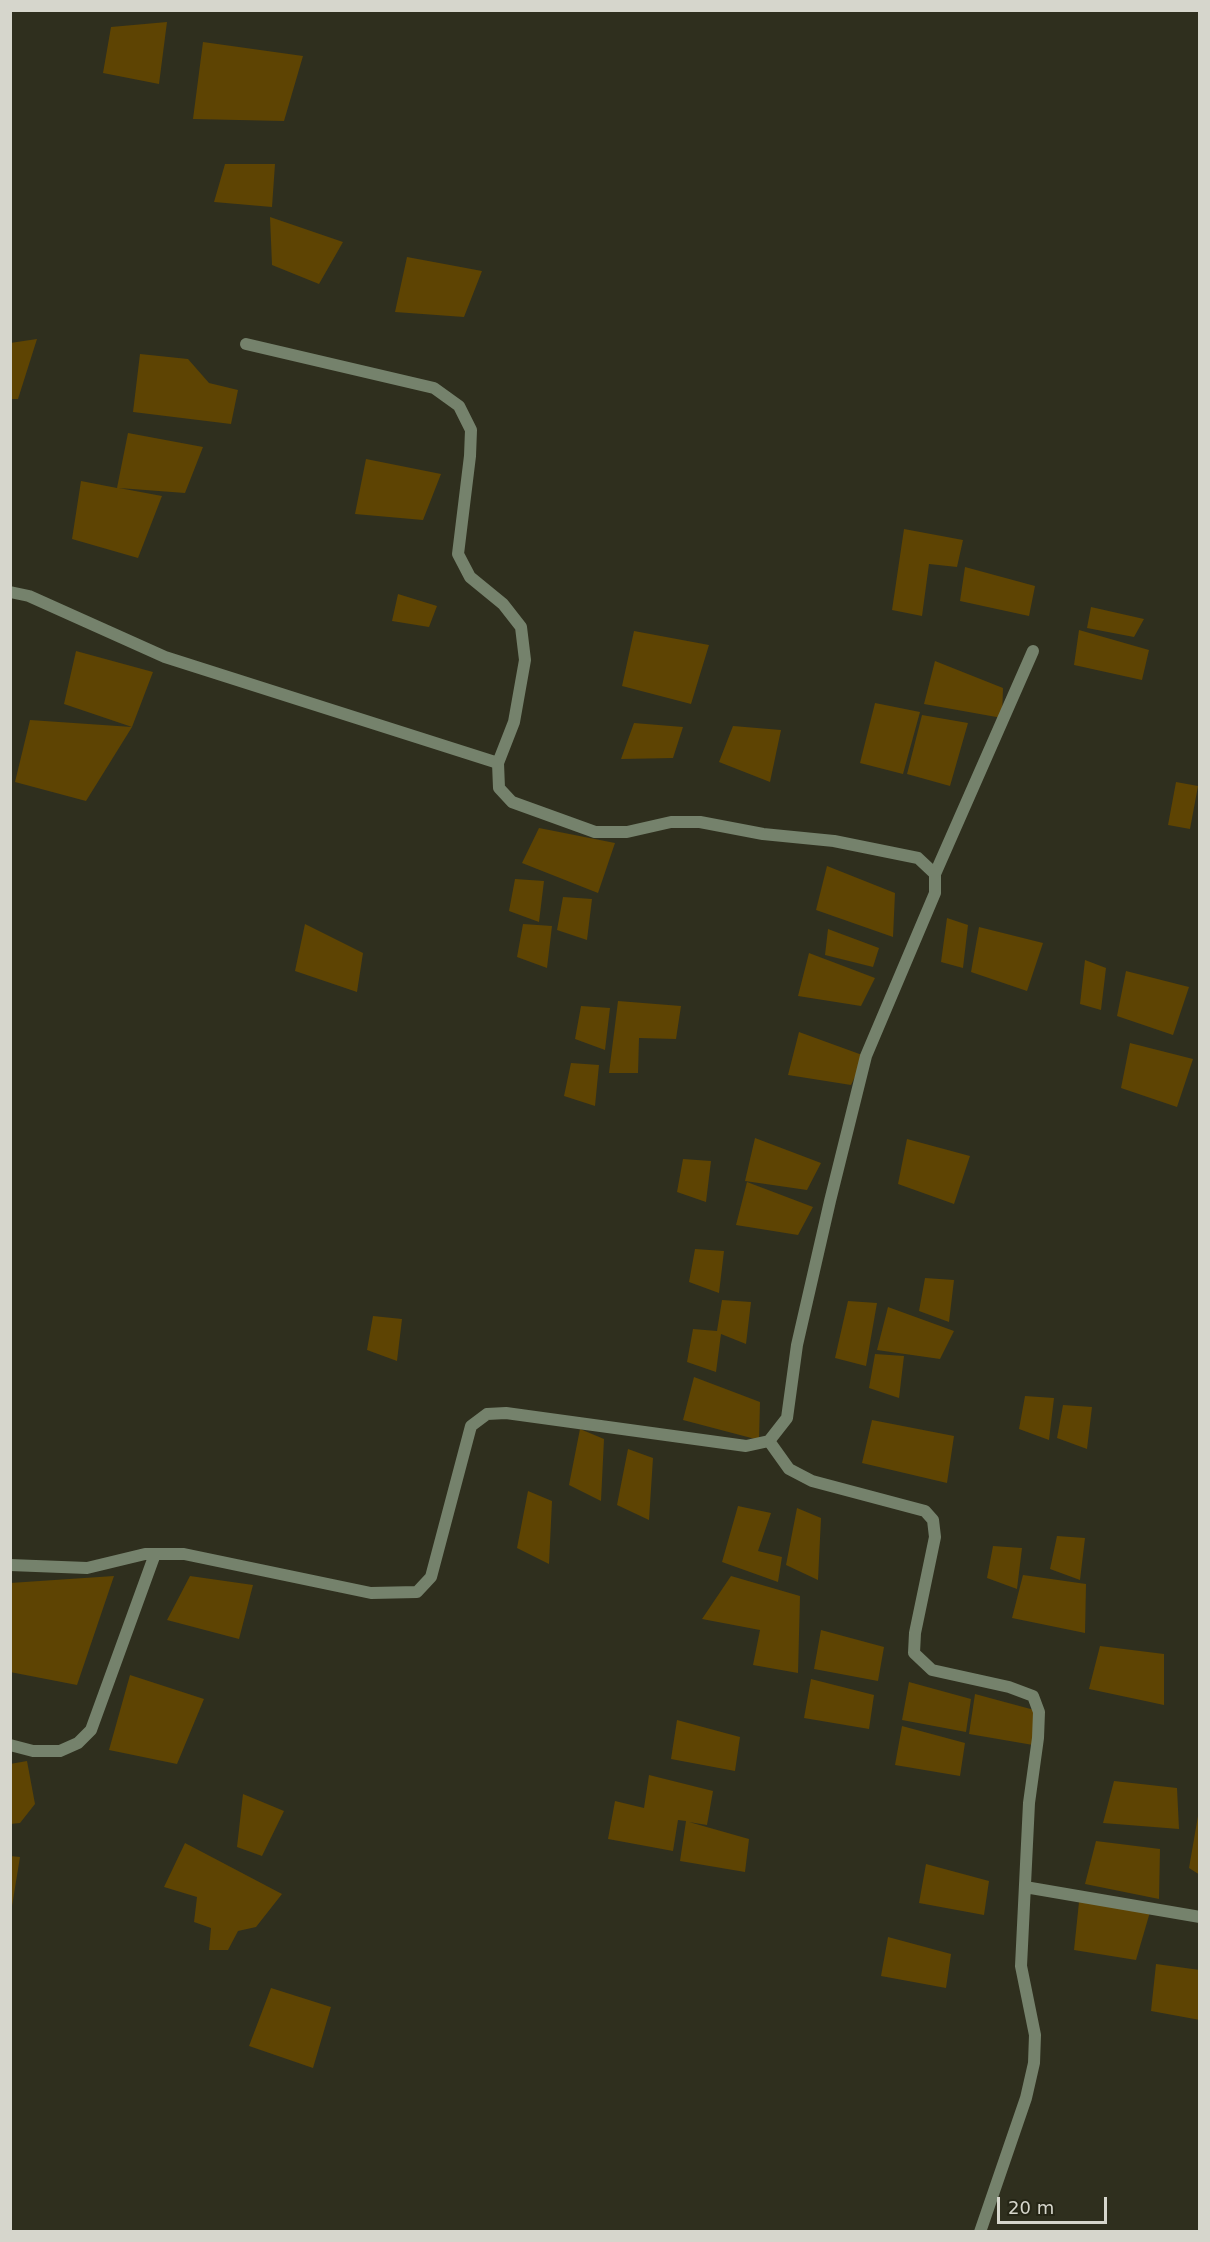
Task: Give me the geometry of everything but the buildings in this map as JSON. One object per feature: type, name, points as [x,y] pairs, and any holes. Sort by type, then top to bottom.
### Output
[{"type":"street","points":[[246,344],[434,388],[459,406],[471,430],[458,554],[470,577],[503,604],[521,627],[525,660],[514,722],[498,763],[499,788],[512,802],[595,832],[627,832],[670,822],[700,822],[763,834],[834,841],[918,858],[934,874]]},
{"type":"street","points":[[10,592],[29,596],[165,657],[498,763]]},
{"type":"street","points":[[10,1565],[87,1568],[145,1554],[184,1554],[371,1593],[417,1592],[431,1577],[471,1426],[487,1414],[506,1413],[746,1446],[769,1441],[787,1418],[797,1346],[866,1056],[927,914],[934,893],[934,874],[1033,651]]},
{"type":"street","points":[[769,1441],[789,1469],[812,1481],[925,1511],[933,1520],[935,1537],[915,1633],[914,1653],[932,1670],[1009,1687],[1033,1696],[1039,1712],[1038,1738],[1029,1803],[1021,1966],[1035,2035],[1034,2063],[1026,2098],[980,2232]]},
{"type":"street","points":[[10,1745],[33,1751],[60,1751],[78,1743],[91,1731],[155,1554]]},
{"type":"street","points":[[1025,1887],[1200,1917]]}]
